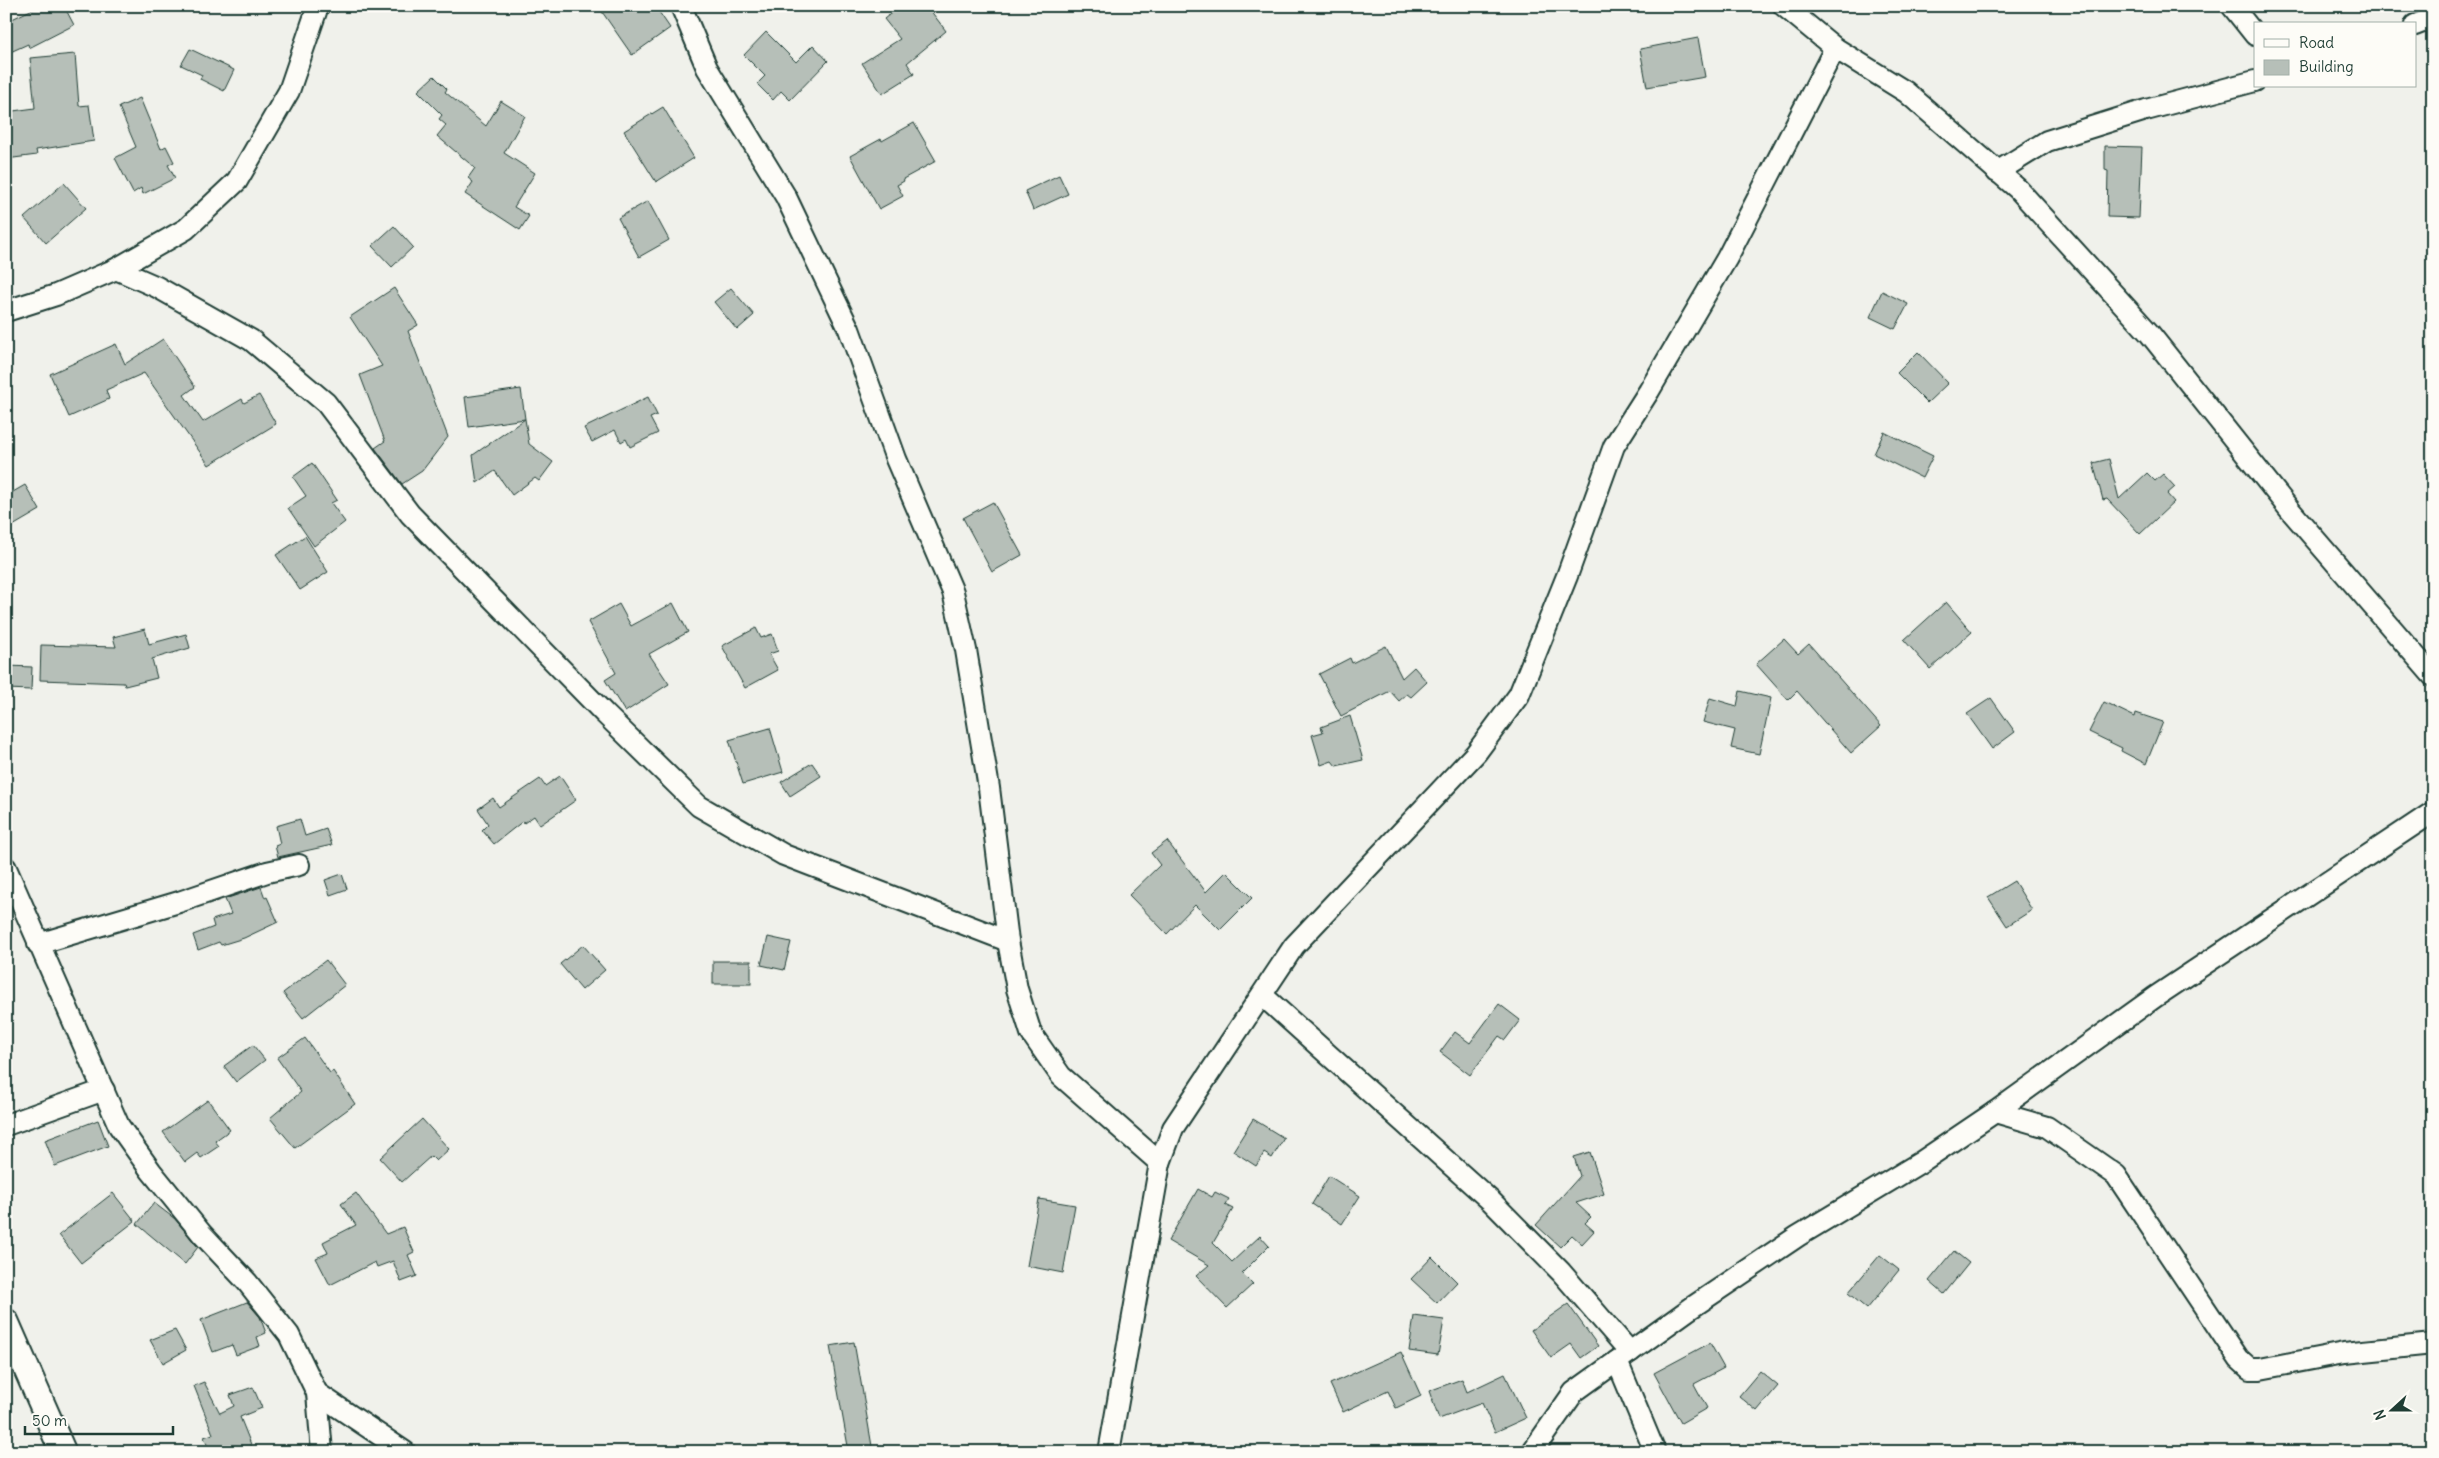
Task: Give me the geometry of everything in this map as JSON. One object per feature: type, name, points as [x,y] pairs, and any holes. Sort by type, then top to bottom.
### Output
[{"type":"street","points":[[6,312],[56,295],[116,269],[186,229],[237,182],[289,91],[318,6]]},
{"type":"street","points":[[681,6],[707,68],[786,197],[849,329],[896,459],[954,592],[966,650],[989,788],[1008,941],[1017,989],[1031,1032],[1061,1076],[1160,1162]]},
{"type":"street","points":[[1784,6],[1835,48],[1906,92],[2018,190],[2150,334],[2290,510],[2433,676]]},
{"type":"street","points":[[2232,6],[2254,34]]},
{"type":"street","points":[[2416,25],[2433,18]]},
{"type":"street","points":[[1109,1452],[1160,1162],[1174,1128],[1294,946],[1476,753],[1519,695],[1567,576],[1614,446],[1650,391],[1727,258],[1835,48]]},
{"type":"street","points":[[1997,172],[2046,142],[2146,110],[2254,81]]},
{"type":"street","points":[[116,269],[157,287],[252,340],[326,403],[410,514],[605,714],[699,806],[784,855],[1008,941]]},
{"type":"street","points":[[1532,1452],[1574,1392],[1623,1357],[1798,1236],[1921,1162],[1996,1112],[2155,996],[2433,812]]},
{"type":"street","points":[[38,944],[179,902],[266,872],[299,866]]},
{"type":"street","points":[[6,868],[38,944],[71,1012],[119,1126],[151,1171],[202,1234],[247,1282],[289,1335],[317,1392],[322,1452]]},
{"type":"street","points":[[1262,995],[1491,1200],[1561,1272],[1623,1357],[1655,1452]]},
{"type":"street","points":[[6,1125],[104,1090]]},
{"type":"street","points":[[1996,1112],[2047,1127],[2116,1175],[2239,1359],[2250,1369],[2260,1369],[2344,1353],[2433,1344]]},
{"type":"street","points":[[6,1322],[63,1452]]},
{"type":"street","points":[[317,1392],[405,1452]]},
{"type":"building","points":[[39,6],[64,6],[74,25],[29,48],[28,44],[6,54],[6,22]]},
{"type":"building","points":[[598,6],[655,6],[670,28],[632,55]]},
{"type":"building","points":[[900,6],[927,6],[946,31],[907,63],[914,74],[882,94],[862,63],[900,39],[884,19]]},
{"type":"building","points":[[766,32],[796,62],[813,45],[828,61],[790,100],[781,91],[773,100],[757,84],[765,76],[744,55]]},
{"type":"building","points":[[1698,38],[1705,77],[1647,87],[1640,49]]},
{"type":"building","points":[[190,49],[234,70],[224,91],[200,79],[202,75],[181,65]]},
{"type":"building","points":[[75,54],[79,106],[89,105],[94,141],[36,150],[37,155],[6,159],[6,112],[35,108],[30,58]]},
{"type":"building","points":[[434,76],[447,89],[445,92],[486,126],[501,101],[525,116],[504,153],[535,173],[514,207],[529,216],[520,230],[465,194],[473,182],[468,178],[475,168],[437,136],[446,125],[439,119],[442,115],[418,91]]},
{"type":"building","points":[[140,98],[161,149],[166,146],[174,162],[168,165],[175,178],[143,194],[141,188],[133,193],[115,158],[136,147],[119,107]]},
{"type":"building","points":[[663,107],[694,158],[656,182],[624,131]]},
{"type":"building","points":[[914,123],[936,161],[903,179],[904,181],[897,185],[903,196],[879,209],[850,156]]},
{"type":"building","points":[[2105,146],[2142,147],[2139,218],[2107,217],[2108,171],[2105,170]]},
{"type":"building","points":[[1059,175],[1068,194],[1033,210],[1025,191]]},
{"type":"building","points":[[64,183],[86,208],[46,243],[24,218]]},
{"type":"building","points":[[648,201],[669,240],[639,257],[618,218]]},
{"type":"building","points":[[394,226],[413,247],[392,267],[372,246]]},
{"type":"building","points":[[394,288],[418,325],[408,331],[448,437],[422,471],[402,484],[375,448],[385,441],[360,375],[382,366],[350,317]]},
{"type":"building","points":[[731,288],[754,315],[737,330],[714,302]]},
{"type":"building","points":[[1882,291],[1908,304],[1895,329],[1870,317]]},
{"type":"building","points":[[163,339],[195,387],[184,395],[203,422],[242,399],[244,403],[259,395],[276,424],[209,465],[144,373],[106,390],[109,399],[69,417],[50,374],[116,344],[125,364]]},
{"type":"building","points":[[1918,352],[1948,383],[1927,403],[1897,373]]},
{"type":"building","points":[[521,389],[525,419],[469,427],[465,397]]},
{"type":"building","points":[[648,397],[657,415],[650,418],[658,433],[630,447],[626,439],[621,442],[615,430],[592,442],[584,428]]},
{"type":"building","points":[[525,419],[529,444],[553,462],[539,481],[535,478],[512,495],[495,471],[477,483],[473,455]]},
{"type":"building","points":[[1884,432],[1933,456],[1922,478],[1874,454]]},
{"type":"building","points":[[2109,459],[2119,499],[2147,473],[2155,481],[2163,474],[2175,487],[2167,494],[2174,502],[2140,534],[2107,499],[2103,500],[2093,463]]},
{"type":"building","points":[[312,463],[337,500],[331,503],[345,522],[314,546],[288,508],[306,496],[293,477]]},
{"type":"building","points":[[25,485],[40,510],[6,530],[6,496]]},
{"type":"building","points":[[993,502],[1022,555],[992,572],[963,518]]},
{"type":"building","points":[[305,536],[328,572],[300,590],[276,555]]},
{"type":"building","points":[[1946,602],[1972,632],[1930,669],[1904,640]]},
{"type":"building","points":[[673,603],[688,632],[649,654],[669,684],[625,712],[605,680],[616,673],[588,622],[619,604],[631,626]]},
{"type":"building","points":[[756,628],[761,638],[772,634],[778,651],[769,654],[778,670],[745,688],[722,646]]},
{"type":"building","points":[[145,629],[149,644],[186,634],[190,648],[152,659],[157,678],[125,686],[124,683],[40,680],[41,645],[116,647],[113,637]]},
{"type":"building","points":[[1784,639],[1798,654],[1809,644],[1881,726],[1851,753],[1797,691],[1788,700],[1756,664]]},
{"type":"building","points":[[1386,646],[1402,678],[1414,667],[1427,682],[1411,697],[1407,694],[1399,701],[1390,691],[1341,716],[1319,674],[1350,658],[1352,663]]},
{"type":"building","points":[[8,666],[32,667],[31,690],[7,689]]},
{"type":"building","points":[[1740,691],[1771,698],[1759,754],[1731,748],[1735,730],[1703,722],[1710,698],[1737,706]]},
{"type":"building","points":[[1991,698],[2015,732],[1992,749],[1967,714]]},
{"type":"building","points":[[2104,702],[2135,717],[2136,713],[2163,722],[2146,764],[2121,751],[2122,748],[2089,732]]},
{"type":"building","points":[[1350,716],[1363,760],[1336,766],[1332,761],[1321,765],[1312,735],[1323,732],[1321,727]]},
{"type":"building","points":[[770,728],[783,772],[743,784],[729,740]]},
{"type":"building","points":[[812,763],[821,776],[790,796],[781,782]]},
{"type":"building","points":[[560,776],[576,800],[540,825],[534,816],[524,823],[523,821],[494,844],[482,830],[488,824],[478,809],[493,798],[499,807],[540,779],[545,786]]},
{"type":"building","points":[[300,819],[305,836],[326,829],[332,845],[278,857],[275,846],[280,844],[276,826]]},
{"type":"building","points":[[1167,841],[1206,892],[1226,872],[1252,898],[1220,930],[1195,905],[1167,934],[1129,895],[1160,865],[1151,853]]},
{"type":"building","points":[[342,874],[347,889],[330,895],[325,880]]},
{"type":"building","points":[[2014,881],[2032,910],[2007,926],[1988,897]]},
{"type":"building","points":[[261,887],[278,922],[244,938],[221,945],[219,942],[198,950],[193,935],[214,927],[212,920],[231,914],[225,899]]},
{"type":"building","points":[[768,937],[791,942],[784,970],[761,965]]},
{"type":"building","points":[[583,945],[605,970],[582,990],[560,964]]},
{"type":"building","points":[[326,960],[345,985],[303,1018],[283,993]]},
{"type":"building","points":[[713,961],[751,961],[751,984],[713,984]]},
{"type":"building","points":[[1499,1004],[1520,1020],[1505,1040],[1499,1036],[1470,1075],[1440,1052],[1455,1032],[1470,1043]]},
{"type":"building","points":[[305,1038],[330,1073],[333,1071],[355,1104],[295,1148],[270,1118],[301,1092],[277,1058]]},
{"type":"building","points":[[253,1045],[265,1060],[236,1082],[224,1066]]},
{"type":"building","points":[[208,1100],[230,1130],[215,1141],[219,1146],[201,1158],[197,1153],[185,1162],[163,1132]]},
{"type":"building","points":[[422,1119],[449,1149],[436,1161],[431,1156],[402,1182],[380,1158]]},
{"type":"building","points":[[1253,1119],[1284,1138],[1272,1158],[1264,1153],[1256,1166],[1233,1151]]},
{"type":"building","points":[[98,1120],[108,1146],[55,1166],[45,1140]]},
{"type":"building","points":[[1590,1152],[1604,1194],[1576,1203],[1591,1217],[1585,1223],[1594,1231],[1582,1244],[1572,1235],[1560,1247],[1536,1225],[1580,1176],[1574,1157]]},
{"type":"building","points":[[1329,1176],[1360,1196],[1342,1224],[1312,1204]]},
{"type":"building","points":[[1198,1189],[1212,1197],[1215,1192],[1229,1199],[1225,1205],[1233,1209],[1213,1243],[1232,1262],[1260,1236],[1269,1246],[1242,1273],[1253,1284],[1227,1308],[1196,1276],[1209,1265],[1168,1241]]},
{"type":"building","points":[[113,1193],[135,1221],[81,1263],[59,1235]]},
{"type":"building","points":[[356,1193],[386,1234],[403,1227],[414,1252],[408,1255],[417,1276],[401,1282],[393,1261],[377,1267],[375,1262],[330,1285],[316,1258],[328,1253],[323,1242],[356,1225],[341,1204]]},
{"type":"building","points":[[1039,1199],[1075,1205],[1063,1273],[1027,1266]]},
{"type":"building","points":[[154,1203],[175,1219],[198,1247],[185,1264],[137,1224]]},
{"type":"building","points":[[1954,1251],[1969,1263],[1944,1294],[1929,1281]]},
{"type":"building","points":[[1880,1255],[1899,1270],[1867,1309],[1848,1293]]},
{"type":"building","points":[[1432,1257],[1457,1282],[1437,1303],[1411,1279]]},
{"type":"building","points":[[247,1302],[260,1317],[266,1333],[257,1337],[260,1346],[236,1355],[232,1345],[213,1352],[201,1320]]},
{"type":"building","points":[[1568,1304],[1598,1346],[1581,1358],[1571,1344],[1551,1358],[1531,1330]]},
{"type":"building","points":[[1414,1316],[1444,1320],[1438,1355],[1409,1351]]},
{"type":"building","points":[[175,1330],[186,1350],[163,1363],[150,1340]]},
{"type":"building","points":[[854,1342],[873,1452],[849,1452],[830,1346]]},
{"type":"building","points":[[1710,1343],[1724,1368],[1694,1384],[1707,1408],[1681,1423],[1654,1373]]},
{"type":"building","points":[[1401,1352],[1421,1396],[1396,1408],[1388,1391],[1343,1412],[1330,1384]]},
{"type":"building","points":[[1760,1371],[1778,1386],[1757,1411],[1739,1396]]},
{"type":"building","points":[[1505,1374],[1526,1418],[1495,1432],[1482,1403],[1439,1419],[1429,1391],[1462,1379],[1467,1392]]},
{"type":"building","points":[[204,1382],[220,1413],[234,1406],[230,1395],[253,1387],[262,1408],[240,1417],[254,1452],[210,1452],[204,1437],[213,1434],[194,1386]]}]
